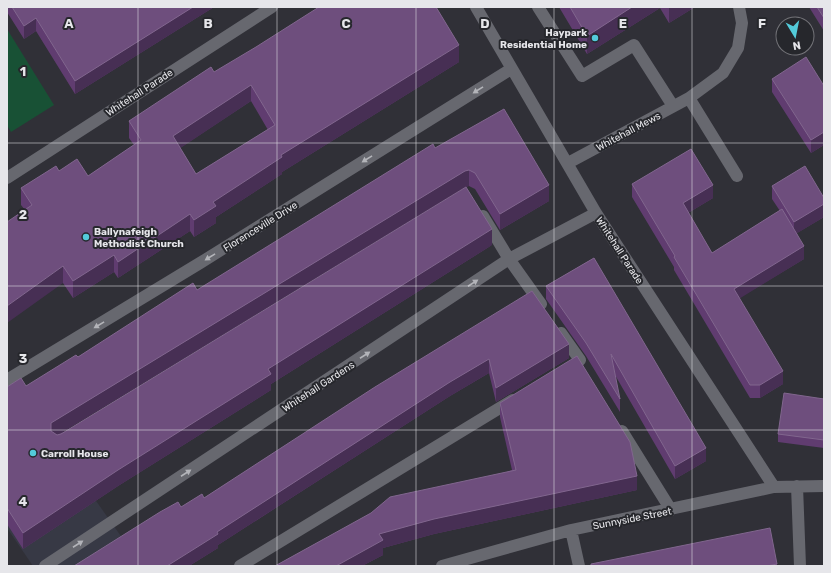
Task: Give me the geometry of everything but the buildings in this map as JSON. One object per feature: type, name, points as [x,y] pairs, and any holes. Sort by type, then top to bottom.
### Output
[{"type":"street","name":"Whitehall Parade","points":[[7,178],[272,7]]},
{"type":"street","name":"Whitehall Parade","points":[[476,7],[596,213],[774,487]]},
{"type":"street","points":[[538,7],[582,76],[634,45],[673,106]]},
{"type":"street","name":"Whitehall Mews","points":[[568,164],[689,98],[723,73],[738,48],[742,23],[739,7]]},
{"type":"street","name":"Florenceville Drive","points":[[7,380],[207,259],[511,69]]},
{"type":"street","points":[[689,98],[737,176]]},
{"type":"street","points":[[477,206],[509,259],[551,319],[576,362],[588,373]]},
{"type":"street","name":"Whitehall Gardens","points":[[45,566],[509,259],[596,213]]},
{"type":"street","points":[[240,566],[525,393]]},
{"type":"street","points":[[615,419],[671,510]]},
{"type":"street","points":[[797,486],[800,566]]},
{"type":"street","name":"Sunnyside Street","points":[[442,566],[571,530],[774,487],[824,486]]},
{"type":"street","points":[[571,530],[579,566]]},
{"type":"shaded area","name":"Carroll House","points":[[10,379],[142,566],[33,566],[7,528],[7,380]]},
{"type":"green space","points":[[7,29],[54,105],[11,132],[7,125]]},
{"type":"place","name":"Haypark Residential Home","points":[[595,38]]},
{"type":"place","name":"Ballynafeigh Methodist Church","points":[[86,237]]},
{"type":"place","name":"Carroll House","points":[[33,453]]}]
